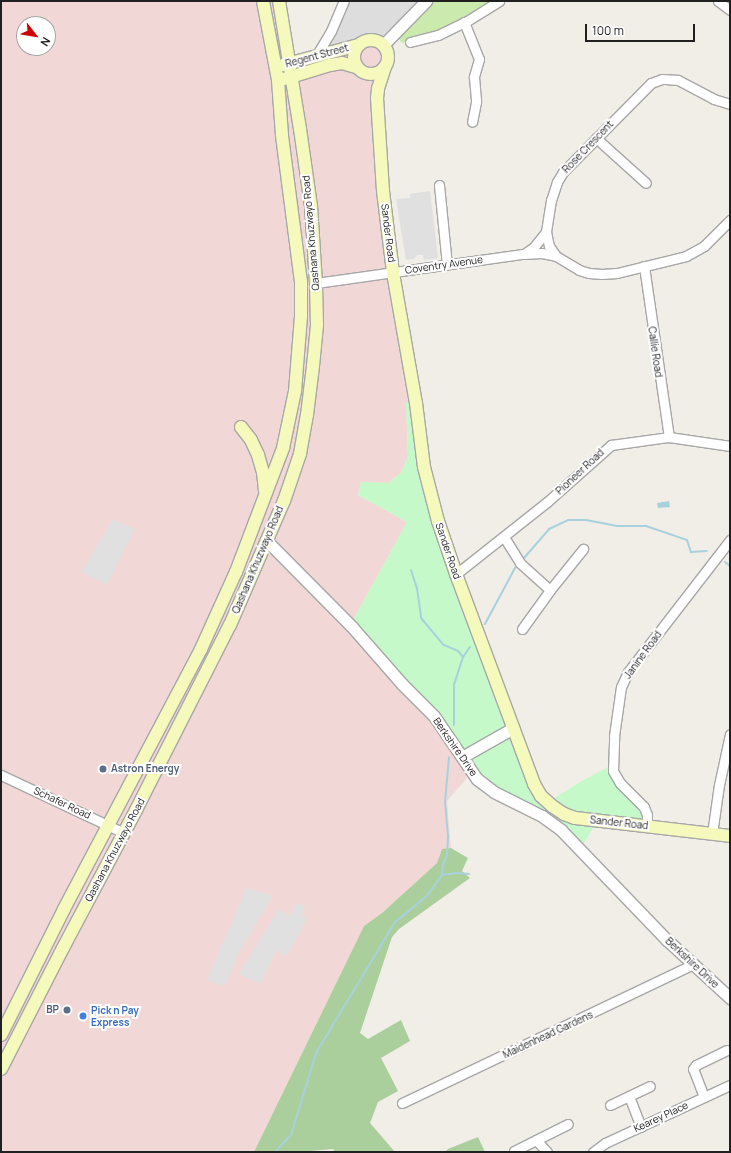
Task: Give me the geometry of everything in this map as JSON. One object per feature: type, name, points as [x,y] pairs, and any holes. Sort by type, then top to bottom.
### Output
[{"type":"main road","name":"Qashana Khuzwayo Road","points":[[1,1036],[64,909],[201,649],[236,572],[283,448],[291,416],[295,391],[301,316],[301,282],[282,135],[278,80],[263,1]]},
{"type":"main road","name":"Qashana Khuzwayo Road","points":[[1,1069],[230,625],[284,501],[300,454],[307,415],[317,325],[316,283],[311,206],[290,63],[279,1]]},
{"type":"main road","points":[[368,40],[373,40],[383,45],[388,56],[385,67],[376,74],[360,70],[353,56],[358,45],[368,40]]},
{"type":"main road","name":"Regent Street","points":[[276,67],[358,45]]},
{"type":"main road","name":"Regent Street","points":[[278,80],[336,64],[348,64],[360,70]]},
{"type":"main road","name":"Sander Road","points":[[385,67],[378,89],[377,98],[383,191],[393,273],[416,403],[424,467],[438,521],[456,574],[534,784],[541,796],[558,811],[570,817],[582,820],[730,836]]},
{"type":"main road","name":"Sander Road","points":[[360,70],[371,82],[377,98]]},
{"type":"main road","points":[[241,427],[251,440],[258,455],[263,472],[265,494]]},
{"type":"street","points":[[316,56],[331,31],[344,1]]},
{"type":"street","points":[[383,45],[426,1]]},
{"type":"street","points":[[410,42],[438,35],[464,22],[499,1]]},
{"type":"street","points":[[718,1],[730,10]]},
{"type":"street","points":[[464,22],[472,40],[479,63],[474,77],[476,102],[472,122]]},
{"type":"street","name":"Rose Crescent","points":[[556,256],[549,246],[546,232],[549,206],[557,182],[567,166],[646,87],[657,80],[678,80],[717,101],[730,104]]},
{"type":"street","points":[[596,138],[646,183]]},
{"type":"street","points":[[439,185],[447,265]]},
{"type":"street","points":[[556,256],[570,266],[589,273],[617,272],[694,252],[713,239],[730,220]]},
{"type":"street","points":[[523,254],[533,248],[546,232]]},
{"type":"street","name":"Coventry Avenue","points":[[316,283],[523,254],[542,253],[556,256]]},
{"type":"street","name":"Callie Road","points":[[644,266],[668,437]]},
{"type":"street","name":"Pioneer Road","points":[[456,574],[547,502],[606,447],[617,443],[668,437],[730,446]]},
{"type":"street","points":[[504,537],[520,563],[550,590]]},
{"type":"street","name":"Janine Road","points":[[647,826],[647,815],[644,807],[616,778],[612,768],[614,736],[621,687],[628,672],[730,540]]},
{"type":"street","name":"Berkshire Drive","points":[[267,541],[353,628],[402,684],[434,716],[477,779],[494,792],[542,816],[561,830],[621,894],[730,998]]},
{"type":"street","points":[[522,628],[583,549]]},
{"type":"street","points":[[462,757],[513,728]]},
{"type":"street","points":[[712,834],[719,785],[730,734]]},
{"type":"street","name":"Schafer Road","points":[[1,775],[124,832]]},
{"type":"street","name":"Maidenhead Gardens","points":[[402,1103],[694,964]]},
{"type":"street","points":[[704,1097],[693,1069],[696,1065],[727,1050]]},
{"type":"street","name":"Kearey Place","points":[[593,1152],[605,1143],[730,1085]]},
{"type":"street","points":[[610,1105],[650,1086]]},
{"type":"street","points":[[629,1096],[641,1126]]},
{"type":"street","points":[[514,1151],[568,1124]]},
{"type":"street","points":[[536,1140],[547,1152]]},
{"type":"shaded area","points":[[1,1],[278,1],[289,63],[393,35],[385,46],[378,99],[383,191],[416,403],[406,402],[408,456],[401,473],[388,483],[361,482],[358,495],[407,522],[350,626],[402,683],[472,772],[447,801],[451,848],[442,849],[437,863],[382,913],[364,926],[254,1152],[1,1152]]},
{"type":"shaded area","points":[[343,1],[426,1],[393,35],[316,56]]},
{"type":"shaded area","points":[[430,191],[438,258],[424,260],[423,255],[417,255],[414,259],[406,260],[396,199],[410,198],[410,194]]},
{"type":"shaded area","points":[[113,519],[135,529],[107,585],[82,572]]},
{"type":"shaded area","points":[[247,888],[273,896],[240,950],[224,986],[207,980]]},
{"type":"shaded area","points":[[296,903],[305,906],[302,916],[307,918],[287,956],[277,950],[260,984],[239,974],[279,909],[291,916]]},
{"type":"green space","points":[[426,1],[500,1],[464,23],[410,42],[403,43],[393,35]]},
{"type":"green space","points":[[406,402],[416,403],[424,466],[531,775],[548,802],[612,765],[636,799],[647,826],[597,821],[580,850],[560,831],[494,793],[350,626],[407,522],[358,495],[361,482],[388,483],[401,473],[408,456]]},
{"type":"green space","points":[[451,848],[468,858],[462,871],[470,878],[399,929],[392,937],[360,1033],[368,1039],[401,1020],[410,1041],[381,1058],[398,1091],[378,1102],[370,1123],[395,1152],[335,1152],[333,1149],[300,1152],[254,1152],[364,926],[382,913],[437,863],[442,849]]},
{"type":"green space","points":[[478,1137],[485,1152],[445,1152],[448,1149]]},
{"type":"water","points":[[669,501],[670,507],[658,508],[657,503]]},
{"type":"waterway","points":[[524,558],[549,529],[568,520],[586,520],[617,526],[646,526],[687,540],[691,552],[707,551]]},
{"type":"waterway","points":[[725,562],[730,566]]},
{"type":"waterway","points":[[485,624],[515,568]]},
{"type":"waterway","points":[[411,570],[417,588],[421,618],[444,645],[458,651],[463,657],[454,685],[454,725]]},
{"type":"waterway","points":[[463,657],[470,647]]},
{"type":"waterway","points":[[442,875],[443,864],[447,856],[448,836],[445,802],[449,757]]},
{"type":"waterway","points":[[275,1152],[291,1135],[316,1053],[395,922],[426,897],[442,875],[457,873],[469,874]]},
{"type":"place","name":"Astron Energy","points":[[103,769]]},
{"type":"place","name":"BP","points":[[67,1010]]},
{"type":"place","name":"Pick n Pay Express","points":[[83,1016]]}]
